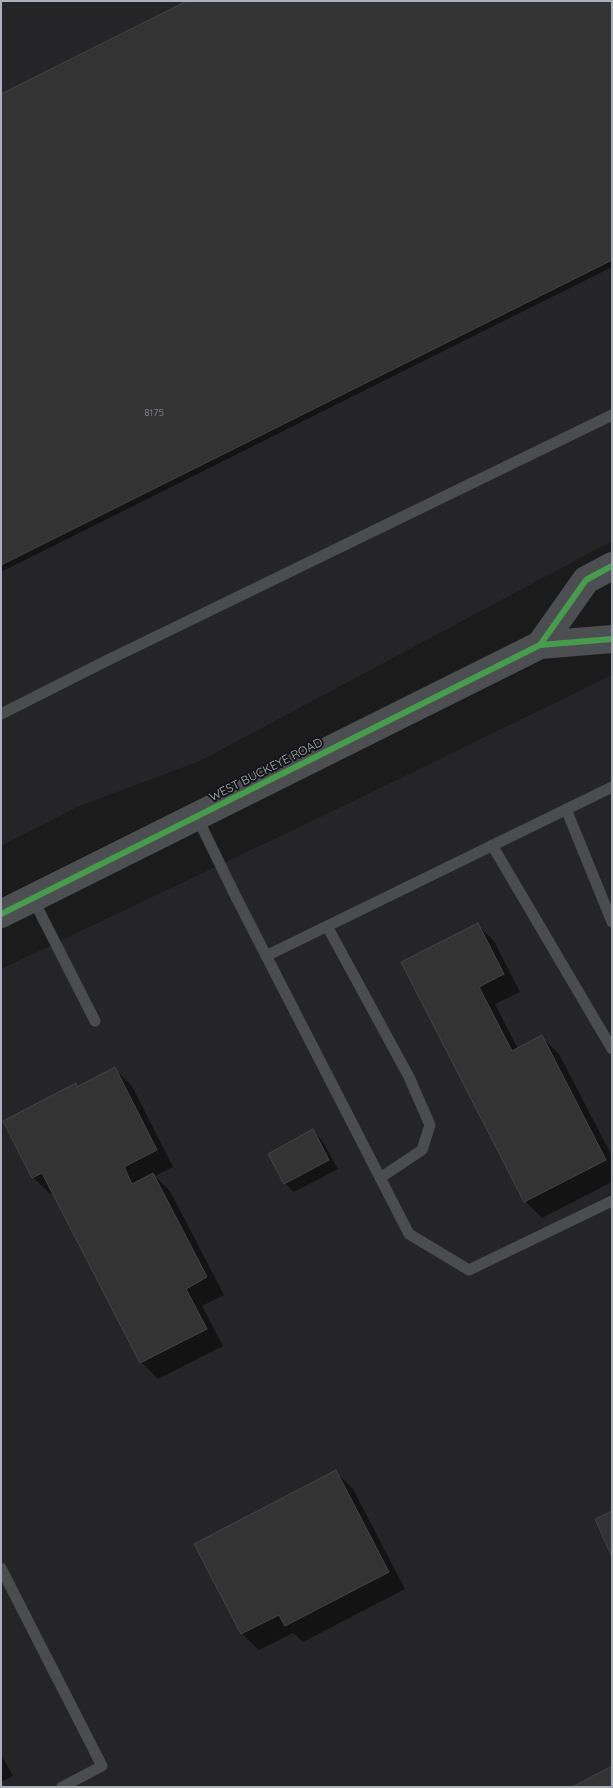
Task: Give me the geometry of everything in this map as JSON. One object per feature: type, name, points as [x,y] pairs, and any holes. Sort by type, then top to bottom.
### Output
[{"type":"main road","name":"WEST BUCKEYE ROAD","points":[[540,645],[586,580],[612,566]]},
{"type":"main road","name":"WEST BUCKEYE ROAD","points":[[1,914],[540,645],[612,639]]},
{"type":"lane","points":[[1,714],[612,416]]},
{"type":"lane","points":[[266,956],[612,787]]},
{"type":"lane","points":[[566,809],[612,922]]},
{"type":"lane","points":[[197,817],[409,1234],[469,1270],[612,1201]]},
{"type":"lane","points":[[492,845],[612,1049]]},
{"type":"lane","points":[[33,899],[95,1021]]},
{"type":"lane","points":[[327,926],[409,1077],[430,1125],[422,1150],[380,1178]]},
{"type":"lane","points":[[1,1568],[102,1766],[62,1787]]},
{"type":"shaded area","points":[[1,1],[612,1],[612,541],[200,761],[77,807],[1,846]]},
{"type":"shaded area","points":[[612,675],[612,1787],[1,1787],[1,969],[333,811]]},
{"type":"building","points":[[187,1],[612,1],[612,260],[1,565],[1,94]]},
{"type":"building","points":[[478,923],[504,974],[479,987],[512,1051],[542,1035],[606,1160],[524,1202],[401,962]]},
{"type":"building","points":[[115,1067],[157,1150],[124,1167],[132,1184],[153,1173],[207,1277],[186,1289],[207,1329],[140,1363],[42,1173],[32,1178],[3,1121],[76,1083],[77,1087]]},
{"type":"building","points":[[313,1129],[329,1160],[284,1184],[268,1154]]},
{"type":"building","points":[[336,1470],[389,1572],[285,1626],[279,1615],[241,1634],[194,1544]]},
{"type":"building","points":[[612,1511],[612,1557],[595,1519]]},
{"type":"building","points":[[612,1766],[612,1787],[572,1787]]},
{"type":"cycle path","points":[[540,645],[586,580],[612,566]]},
{"type":"cycle path","points":[[1,914],[540,645],[612,639]]}]
